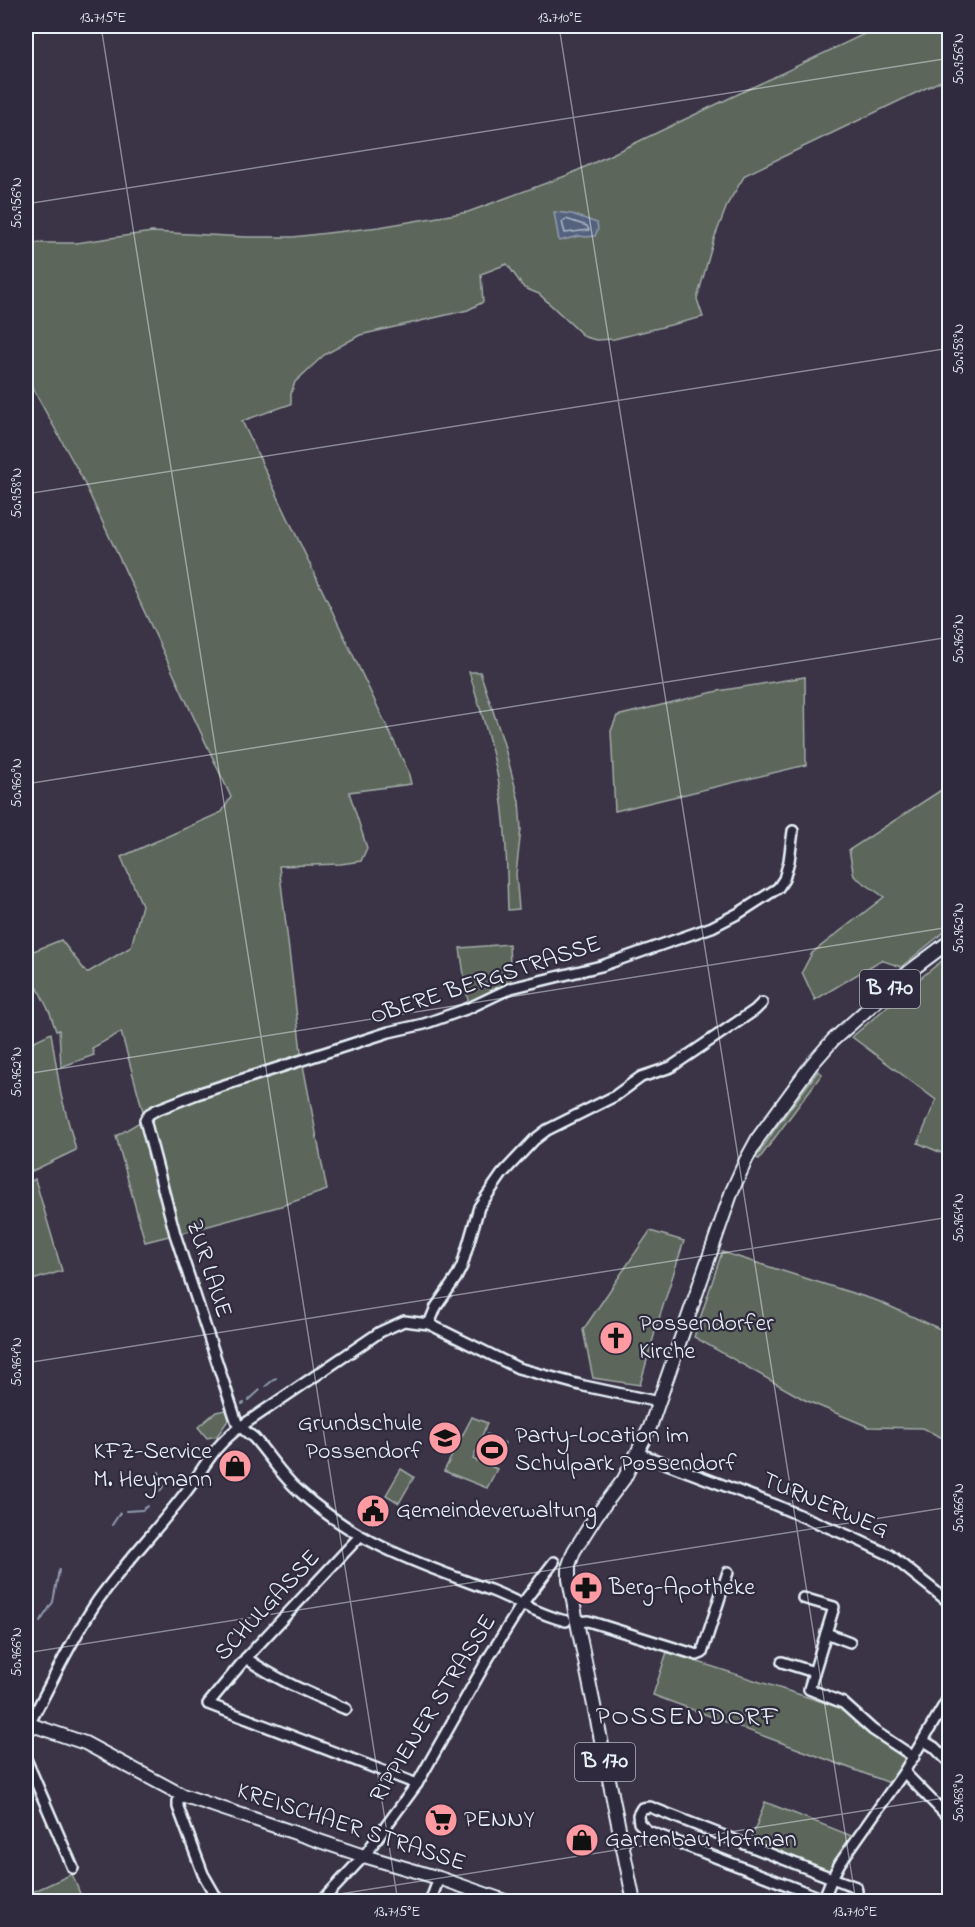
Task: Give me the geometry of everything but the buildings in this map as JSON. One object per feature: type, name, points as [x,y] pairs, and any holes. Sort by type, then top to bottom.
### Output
[{"type":"main road","name":"B 170","points":[[634,1902],[571,1621],[569,1565],[574,1551],[596,1516],[624,1479],[638,1453],[659,1402],[732,1191],[758,1138],[812,1064],[833,1040],[910,971],[950,941]]},
{"type":"main road","name":"KREISCHAER STRASSE","points":[[27,1724],[85,1743],[182,1795],[508,1902]]},
{"type":"street","name":"OBERE BERGSTRASSE","points":[[145,1120],[156,1110],[197,1094],[389,1032],[424,1024],[469,1008],[511,988],[601,966],[712,927],[778,888],[784,879],[789,861],[793,831]]},
{"type":"street","points":[[429,1324],[436,1307],[462,1266],[479,1207],[502,1174],[534,1140],[547,1130],[615,1096],[641,1077],[671,1067],[683,1060],[762,1004]]},
{"type":"street","name":"ZUR LAUE","points":[[145,1120],[175,1234],[240,1427]]},
{"type":"street","points":[[27,1724],[99,1598],[190,1488],[213,1451],[240,1427],[380,1332],[404,1321],[429,1324],[518,1368],[584,1386],[659,1402]]},
{"type":"street","points":[[240,1427],[252,1437],[298,1491],[360,1536],[410,1561],[537,1612],[571,1621],[588,1621],[697,1655],[702,1653],[728,1572]]},
{"type":"street","name":"TURNERWEG","points":[[638,1453],[773,1504],[881,1550],[950,1603]]},
{"type":"street","name":"SCHULGASSE","points":[[360,1536],[246,1658],[208,1704],[417,1784]]},
{"type":"street","name":"RIPPIENER STRASSE","points":[[321,1902],[364,1856],[417,1784],[489,1657],[522,1605],[554,1562]]},
{"type":"street","points":[[803,1598],[834,1607],[809,1689],[843,1703],[873,1730],[914,1757]]},
{"type":"street","points":[[826,1633],[850,1642]]},
{"type":"street","points":[[246,1658],[300,1688],[346,1709]]},
{"type":"street","points":[[782,1662],[814,1672]]},
{"type":"street","points":[[854,1902],[857,1891],[855,1887],[832,1878],[650,1807],[642,1808],[638,1815],[639,1823],[648,1831],[827,1900],[832,1878],[840,1863],[914,1757],[950,1695]]},
{"type":"street","points":[[924,1741],[934,1747],[950,1763]]},
{"type":"street","points":[[26,1759],[73,1868]]},
{"type":"street","points":[[904,1772],[950,1819]]},
{"type":"street","points":[[182,1795],[178,1802],[180,1813],[203,1874],[219,1902]]},
{"type":"street","points":[[430,1902],[439,1878]]},
{"type":"green space","points":[[881,26],[949,26],[949,77],[745,175],[728,203],[714,239],[697,299],[703,317],[614,339],[596,340],[585,337],[539,294],[524,288],[507,264],[481,274],[483,302],[468,310],[360,335],[324,355],[295,382],[291,404],[242,421],[408,771],[411,784],[349,792],[367,848],[361,861],[279,866],[302,1060],[327,1190],[281,1206],[179,1234],[151,1130],[153,1117],[195,1091],[143,1111],[121,1032],[92,1048],[94,1055],[61,1067],[59,1030],[56,1031],[50,1013],[26,964],[26,954],[61,940],[87,973],[131,947],[142,905],[121,857],[222,812],[231,797],[81,476],[26,376],[26,243],[76,243],[152,232],[293,237],[379,227],[468,212],[568,175]]},
{"type":"green space","points":[[469,672],[480,672],[503,741],[519,801],[521,829],[516,874],[519,909],[508,910],[505,832],[499,783],[486,727]]},
{"type":"green space","points":[[805,677],[806,765],[615,811],[611,731],[617,716],[718,691]]},
{"type":"green space","points":[[949,785],[949,928],[901,967],[881,960],[815,1000],[802,972],[812,953],[884,897],[854,876],[849,850]]},
{"type":"green space","points":[[509,944],[511,988],[469,1008],[460,948]]},
{"type":"green space","points":[[949,955],[949,1156],[918,1143],[936,1100],[852,1037]]},
{"type":"green space","points":[[51,1033],[61,1095],[76,1150],[26,1174],[26,1045]]},
{"type":"green space","points":[[818,1071],[822,1074],[759,1159],[756,1158],[775,1129]]},
{"type":"green space","points":[[138,1123],[144,1125],[173,1235],[145,1242],[116,1136]]},
{"type":"green space","points":[[35,1179],[62,1271],[26,1282],[26,1185]]},
{"type":"green space","points":[[650,1231],[684,1241],[640,1385],[593,1378],[583,1330]]},
{"type":"green space","points":[[722,1252],[878,1301],[949,1333],[949,1441],[922,1428],[869,1427],[805,1400],[694,1337]]},
{"type":"green space","points":[[226,1410],[229,1419],[217,1436],[207,1438],[198,1427],[216,1412]]},
{"type":"green space","points":[[472,1417],[487,1423],[473,1459],[497,1469],[487,1488],[444,1471]]},
{"type":"green space","points":[[401,1469],[414,1477],[399,1503],[386,1495]]},
{"type":"green space","points":[[667,1652],[841,1708],[905,1759],[890,1783],[653,1695]]},
{"type":"green space","points":[[765,1802],[852,1836],[829,1871],[751,1840]]},
{"type":"green space","points":[[72,1874],[83,1901],[26,1901],[26,1895]]},
{"type":"water","points":[[554,212],[572,214],[597,223],[598,229],[595,236],[579,236],[559,241]]},
{"type":"water","name":"Party-Location im Schulpark Possendorf","points":[[487,1434],[505,1443],[495,1462],[479,1456]]},
{"type":"waterway","points":[[266,1386],[272,1381]]},
{"type":"waterway","points":[[249,1400],[260,1390]]},
{"type":"waterway","points":[[159,1472],[163,1487],[160,1491]]},
{"type":"waterway","points":[[126,1511],[142,1510],[148,1506]]},
{"type":"waterway","points":[[112,1525],[120,1513]]},
{"type":"waterway","points":[[40,1622],[53,1602],[59,1570]]},
{"type":"waterway","points":[[26,1627],[33,1629]]},
{"type":"place","name":"Possendorfer Kirche","points":[[616,1338]]},
{"type":"place","name":"Grundschule Possendorf","points":[[445,1438]]},
{"type":"place","name":"Party-Location im Schulpark Possendorf","points":[[492,1450]]},
{"type":"place","name":"KFZ-Service M. Heymann","points":[[235,1466]]},
{"type":"place","name":"Gemeindeverwaltung","points":[[373,1511]]},
{"type":"place","name":"Berg-Apotheke","points":[[586,1588]]},
{"type":"place","name":"PENNY","points":[[441,1820]]},
{"type":"place","name":"Gartenbau Hofman","points":[[582,1840]]},
{"type":"district","name":"POSSENDORF","points":[[688,1717]]}]
